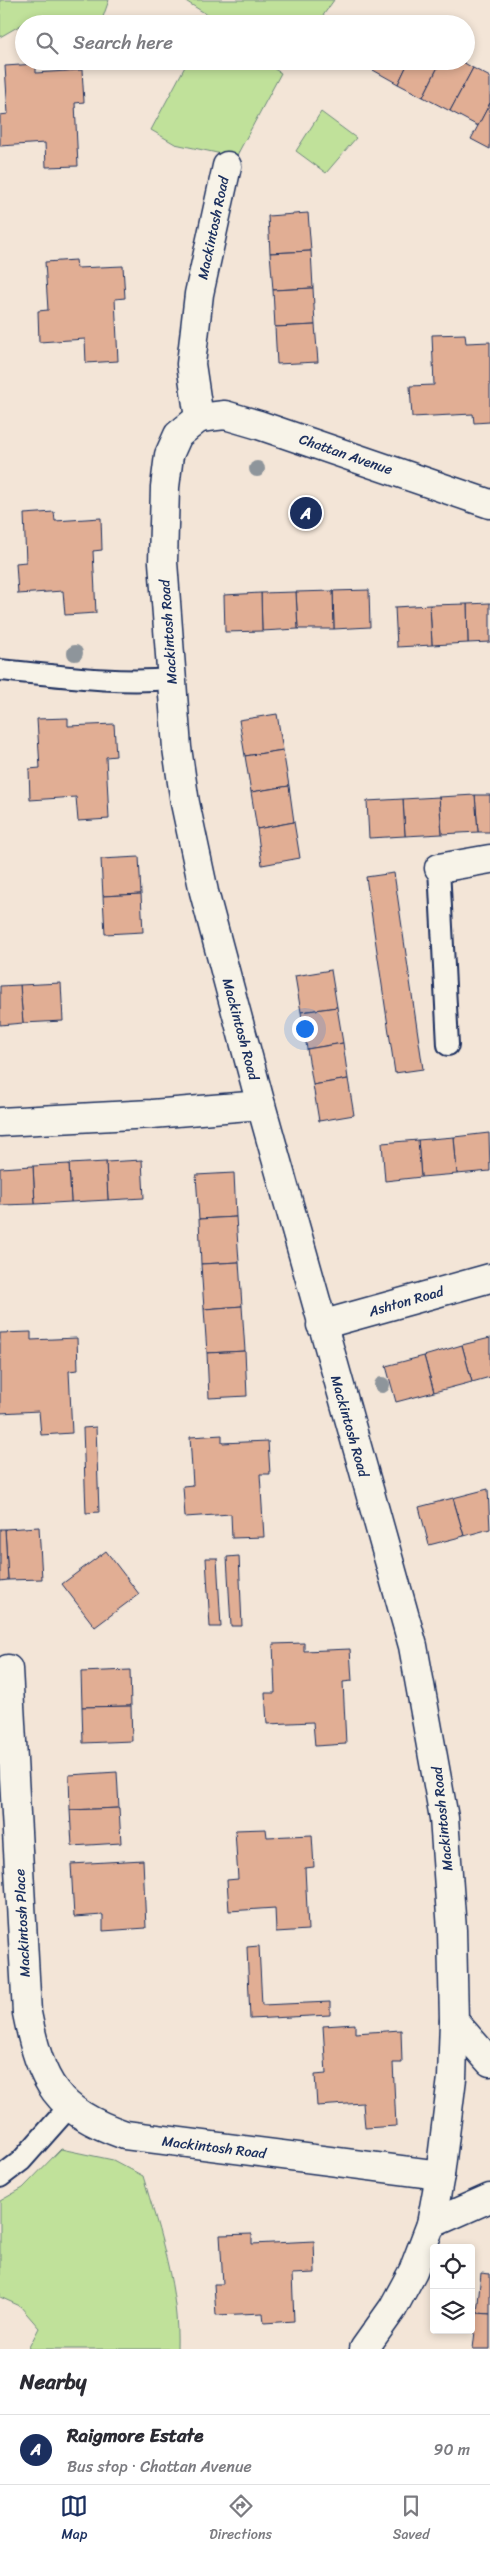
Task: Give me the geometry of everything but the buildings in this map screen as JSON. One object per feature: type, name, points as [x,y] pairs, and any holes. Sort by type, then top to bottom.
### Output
[{"type":"street","name":"Mackintosh Road","points":[[68,2108],[96,2125],[125,2135],[440,2176],[452,2078],[454,2021],[452,1930],[444,1818],[439,1778],[413,1646],[321,1325],[261,1105],[198,865],[177,748],[163,562],[165,487],[169,455],[178,434],[199,418],[190,364],[199,294],[227,166]]},
{"type":"street","name":"Chattan Avenue","points":[[199,418],[225,415],[251,422],[490,504]]},
{"type":"street","points":[[439,868],[490,859]]},
{"type":"street","points":[[0,1122],[152,1114],[261,1105]]},
{"type":"street","name":"Ashton Road","points":[[321,1325],[490,1278]]},
{"type":"street","name":"Mackintosh Place","points":[[8,1669],[27,2013],[35,2050],[47,2079],[68,2108]]},
{"type":"street","points":[[454,2021],[490,2062]]},
{"type":"street","points":[[364,2349],[393,2308],[413,2271],[431,2224],[440,2176]]},
{"type":"street","points":[[431,2224],[490,2198]]},
{"type":"lane","points":[[0,670],[78,677],[171,679]]},
{"type":"lane","points":[[439,868],[448,1045]]},
{"type":"lane","points":[[0,2177],[22,2161],[68,2108]]},
{"type":"green space","points":[[0,0],[109,0],[104,15],[15,15],[15,28],[0,37]]},
{"type":"green space","points":[[184,0],[334,0],[323,15],[208,15]]},
{"type":"green space","points":[[183,70],[276,70],[281,73],[236,157],[175,144],[151,130]]},
{"type":"green space","points":[[321,112],[356,138],[326,173],[296,151]]},
{"type":"green space","points":[[61,2149],[113,2160],[143,2176],[162,2240],[172,2283],[177,2327],[177,2349],[28,2349],[39,2328],[20,2306],[0,2297],[0,2201],[23,2188]]},
{"type":"place","name":"Raigmore Estate","points":[[306,513]]}]
